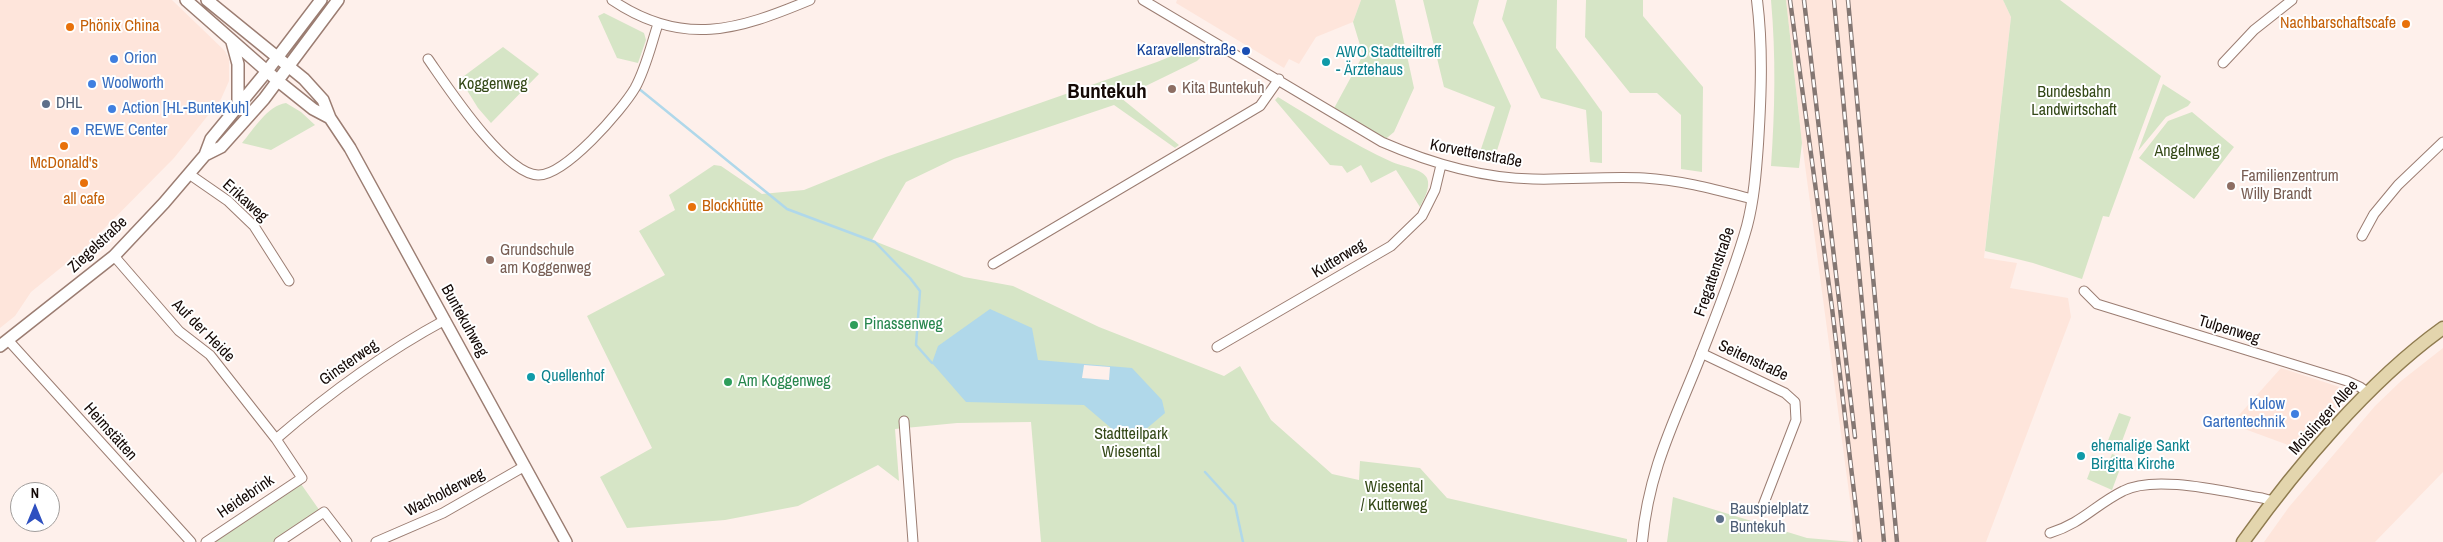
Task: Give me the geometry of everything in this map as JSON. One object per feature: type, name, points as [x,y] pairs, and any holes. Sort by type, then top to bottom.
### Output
[{"type":"main road","name":"Buntekuhweg","points":[[186,0],[278,81],[313,108],[330,118]]},
{"type":"main road","name":"Buntekuhweg","points":[[207,0],[290,66],[323,100],[330,118],[350,148],[566,542]]},
{"type":"main road","name":"Ziegelstraße","points":[[4,343],[114,256],[205,155],[211,139],[267,71],[321,0]]},
{"type":"main road","name":"Ziegelstraße","points":[[205,155],[221,146],[278,81],[338,0]]},
{"type":"main road","points":[[231,40],[238,64],[238,105]]},
{"type":"main road","name":"Moislinger Allee","points":[[2244,542],[2273,501],[2368,393],[2443,328]]},
{"type":"street","points":[[612,0],[624,8],[658,24],[702,31],[745,25],[810,0]]},
{"type":"street","name":"Korvettenstraße","points":[[1144,0],[1156,3],[1382,142],[1417,158],[1441,165],[1494,175],[1532,179],[1654,179],[1697,185],[1752,199]]},
{"type":"street","name":"Fregattenstraße","points":[[1642,542],[1644,515],[1653,472],[1666,436],[1702,354],[1741,246],[1752,199],[1761,89],[1757,0]]},
{"type":"street","points":[[2223,63],[2254,30],[2292,0]]},
{"type":"street","points":[[428,59],[465,112],[490,142],[519,168],[538,175],[549,172],[578,154],[612,119],[635,88],[643,72],[658,24]]},
{"type":"street","points":[[993,264],[1260,106],[1279,79]]},
{"type":"street","points":[[2362,236],[2374,214],[2398,186],[2443,142]]},
{"type":"street","name":"Kutterweg","points":[[1217,347],[1391,246],[1422,216],[1435,190],[1441,165]]},
{"type":"street","name":"Erikaweg","points":[[189,174],[228,202],[254,226],[289,281]]},
{"type":"street","name":"Auf der Heide","points":[[114,256],[179,331],[210,355],[276,439],[302,478]]},
{"type":"street","name":"Tulpenweg","points":[[2084,291],[2097,304],[2347,381],[2368,393]]},
{"type":"street","name":"Ginsterweg","points":[[276,439],[311,409],[385,356],[445,320]]},
{"type":"street","name":"Heimstätten","points":[[4,343],[191,542]]},
{"type":"street","name":"Seitenstraße","points":[[1702,354],[1785,392],[1795,402],[1796,420],[1762,508]]},
{"type":"street","points":[[904,421],[913,542]]},
{"type":"street","name":"Wacholderweg","points":[[376,542],[443,513],[525,466]]},
{"type":"street","name":"Heidebrink","points":[[206,542],[302,478]]},
{"type":"street","points":[[2050,533],[2070,527],[2122,491],[2158,482],[2273,501]]},
{"type":"street","points":[[280,542],[324,512],[348,542]]},
{"type":"shaded area","name":"REWE Center","points":[[0,0],[172,0],[225,51],[229,59],[229,81],[221,99],[174,158],[84,249],[31,292],[15,316],[0,328]]},
{"type":"shaded area","points":[[1177,0],[1361,0],[1353,22],[1316,37],[1299,64],[1289,59],[1284,68],[1176,3]]},
{"type":"shaded area","points":[[1786,0],[2003,0],[2011,17],[1984,258],[2017,263],[2010,288],[2068,298],[2071,317],[1986,542],[1853,542],[1852,515],[1802,143]]},
{"type":"shaded area","points":[[2443,348],[2443,472],[2375,542],[2264,542],[2289,507],[2375,406],[2401,381]]},
{"type":"shaded area","points":[[2281,368],[2352,391],[2299,449],[2231,424]]},
{"type":"green space","points":[[1361,0],[1395,0],[1414,88],[1394,132],[1382,142],[1332,112],[1363,55],[1353,22]]},
{"type":"green space","points":[[1423,0],[1479,0],[1473,23],[1511,106],[1494,160],[1478,158],[1495,107],[1444,87]]},
{"type":"green space","points":[[1507,0],[1557,0],[1556,48],[1602,112],[1602,163],[1590,162],[1586,110],[1541,98],[1502,19]]},
{"type":"green space","points":[[1586,0],[1643,0],[1643,16],[1703,87],[1702,172],[1681,169],[1681,115],[1657,93],[1630,93],[1585,37]]},
{"type":"green space","points":[[1771,0],[1786,0],[1802,143],[1799,168],[1771,166],[1774,42]]},
{"type":"green space","name":"Bundesbahn Landwirtschaft","points":[[2003,0],[2060,0],[2161,76],[2109,217],[2103,216],[2082,279],[2033,263],[1985,251],[2011,17]]},
{"type":"green space","points":[[604,13],[644,33],[646,40],[638,63],[617,58],[598,16]]},
{"type":"green space","points":[[1196,46],[1205,53],[1197,61],[1121,98],[1179,145],[1175,148],[1114,105],[954,159],[906,182],[872,240],[964,277],[1013,286],[1099,327],[1224,376],[1240,366],[1271,420],[1332,474],[1359,480],[1360,461],[1420,468],[1447,498],[1627,539],[1627,542],[1041,542],[1031,422],[957,423],[895,429],[899,481],[878,465],[798,506],[725,520],[627,528],[600,477],[652,448],[587,316],[665,275],[639,231],[675,210],[669,195],[714,165],[721,166],[762,194],[804,190],[886,157],[1157,62]]},
{"type":"green space","name":"Koggenweg","points":[[503,47],[539,74],[491,123],[478,108],[460,79]]},
{"type":"green space","points":[[2163,84],[2191,102],[2188,106],[2166,117],[2138,151]]},
{"type":"green space","points":[[1278,97],[1363,147],[1392,162],[1417,170],[1425,175],[1428,189],[1420,207],[1396,170],[1371,183],[1361,165],[1347,173],[1342,166],[1330,165],[1275,100]]},
{"type":"green space","points":[[286,103],[301,112],[315,125],[271,150],[242,143],[267,113]]},
{"type":"green space","name":"Angelnweg","points":[[2192,112],[2234,147],[2194,199],[2139,158],[2168,121]]},
{"type":"green space","points":[[2119,413],[2131,417],[2118,452],[2105,448]]},
{"type":"green space","points":[[2112,454],[2124,458],[2112,490],[2087,479],[2093,463],[2106,469]]},
{"type":"green space","points":[[301,484],[320,511],[273,542],[215,542]]},
{"type":"green space","name":"Bauspielplatz Buntekuh","points":[[1673,497],[1807,538],[1853,542],[1667,542]]},
{"type":"water","points":[[990,309],[1032,328],[1038,360],[1132,368],[1162,400],[1165,413],[1139,435],[1118,434],[1084,405],[966,402],[932,363],[938,346]]},
{"type":"pier","points":[[1084,365],[1110,367],[1109,380],[1082,378]]},
{"type":"waterway","points":[[638,88],[787,209],[875,242],[920,291],[916,345],[932,363]]},
{"type":"waterway","points":[[1205,472],[1235,505],[1243,542]]},
{"type":"railway","points":[[1790,0],[1832,308],[1860,542]]},
{"type":"railway","points":[[1804,0],[1855,437]]},
{"type":"railway","points":[[1834,0],[1884,542]]},
{"type":"railway","points":[[1848,0],[1897,542]]},
{"type":"place","name":"Nachbarschaftscafe","points":[[2406,24]]},
{"type":"place","name":"Phönix China","points":[[70,27]]},
{"type":"place","name":"Karavellenstraße","points":[[1246,51]]},
{"type":"place","name":"Orion","points":[[114,59]]},
{"type":"place","name":"AWO Stadtteiltreff - Ärztehaus","points":[[1326,62]]},
{"type":"place","name":"Woolworth","points":[[92,84]]},
{"type":"place","name":"Kita Buntekuh","points":[[1172,89]]},
{"type":"place","name":"DHL","points":[[46,104]]},
{"type":"place","name":"Action [HL-BunteKuh]","points":[[112,109]]},
{"type":"place","name":"REWE Center","points":[[75,131]]},
{"type":"place","name":"McDonald's","points":[[64,146]]},
{"type":"place","name":"all cafe","points":[[84,183]]},
{"type":"place","name":"Familienzentrum Willy Brandt","points":[[2231,186]]},
{"type":"place","name":"Blockhütte","points":[[692,207]]},
{"type":"place","name":"Grundschule am Koggenweg","points":[[490,260]]},
{"type":"place","name":"Pinassenweg","points":[[854,325]]},
{"type":"place","name":"Quellenhof","points":[[531,377]]},
{"type":"place","name":"Am Koggenweg","points":[[728,382]]},
{"type":"place","name":"Kulow Gartentechnik","points":[[2295,414]]},
{"type":"place","name":"ehemalige Sankt Birgitta Kirche","points":[[2081,456]]},
{"type":"place","name":"Bauspielplatz Buntekuh","points":[[1720,519]]},
{"type":"district","name":"Buntekuh","points":[[1107,92]]},
{"type":"park label","name":"Stadtteilpark Wiesental","points":[[1131,444]]},
{"type":"park label","name":"Wiesental / Kutterweg","points":[[1394,497]]}]
